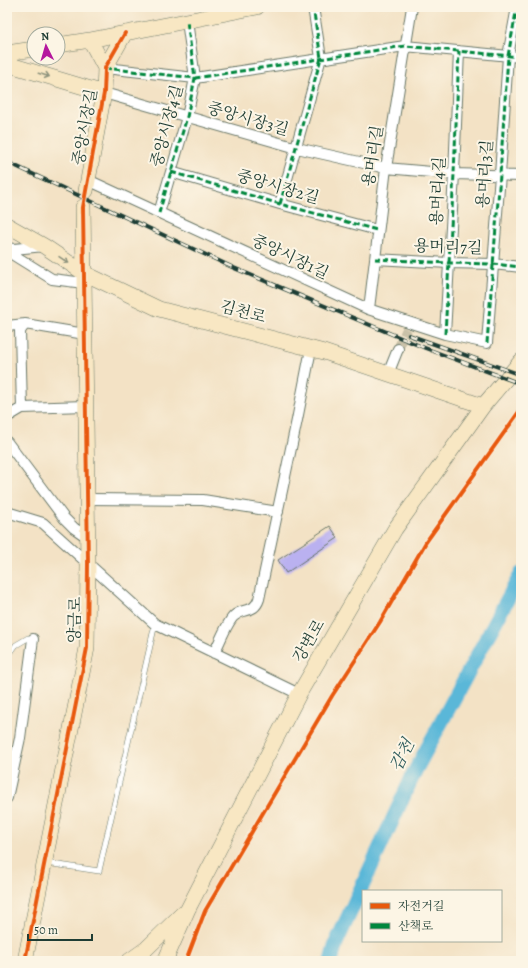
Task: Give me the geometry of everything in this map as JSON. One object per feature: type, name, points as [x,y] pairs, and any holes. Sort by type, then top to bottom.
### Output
[{"type":"street","points":[[66,44],[257,7]]},
{"type":"street","points":[[280,204],[322,58],[313,7]]},
{"type":"street","name":"용머리3길","points":[[487,343],[508,56],[517,7]]},
{"type":"street","name":"용머리길","points":[[369,309],[386,168],[411,8]]},
{"type":"street","name":"중앙시장4길","points":[[159,213],[187,117],[195,78],[187,21]]},
{"type":"street","points":[[105,68],[124,33]]},
{"type":"street","points":[[90,40],[105,68]]},
{"type":"street","name":"중앙시장길","points":[[87,185],[104,93],[105,68],[195,78],[405,46],[521,57]]},
{"type":"street","points":[[7,53],[26,50]]},
{"type":"street","name":"용머리4길","points":[[445,334],[459,51]]},
{"type":"street","points":[[7,64],[104,93]]},
{"type":"street","name":"중앙시장3길","points":[[104,93],[297,148],[386,168],[454,174],[521,176]]},
{"type":"street","name":"중앙시장2길","points":[[170,172],[280,204],[378,230]]},
{"type":"street","name":"중앙시장1길","points":[[87,185],[159,213],[408,326],[487,343]]},
{"type":"street","points":[[7,249],[52,279],[84,278],[83,207]]},
{"type":"street","name":"김천로","points":[[7,225],[44,246],[84,278],[159,309],[311,349],[483,406]]},
{"type":"street","points":[[7,249],[44,246]]},
{"type":"street","name":"용머리7길","points":[[375,259],[493,264],[521,267]]},
{"type":"street","name":"양금로","points":[[24,961],[45,863],[87,648],[88,563],[84,278]]},
{"type":"street","points":[[22,408],[20,331],[25,324]]},
{"type":"street","points":[[7,326],[25,324],[85,334]]},
{"type":"street","points":[[214,653],[234,616],[240,612],[252,609],[257,605],[278,512],[311,349]]},
{"type":"street","points":[[388,374],[398,349]]},
{"type":"street","name":"강변로","points":[[165,961],[188,909],[299,694],[395,529],[483,406],[521,361]]},
{"type":"street","points":[[7,417],[22,408],[86,406]]},
{"type":"street","points":[[7,442],[64,518],[74,528],[87,537]]},
{"type":"street","points":[[87,499],[203,500],[278,512]]},
{"type":"street","points":[[7,512],[43,523],[155,624],[299,694]]},
{"type":"street","points":[[7,798],[20,738],[33,639]]},
{"type":"street","points":[[129,961],[146,949],[188,909]]},
{"type":"lane","points":[[45,863],[99,871],[155,624]]},
{"type":"lane","points":[[7,657],[16,645],[28,638],[33,639]]},
{"type":"building","points":[[330,526],[338,538],[286,573],[278,560]]},
{"type":"waterway","name":"감천","points":[[331,961],[336,943],[415,771],[521,574]]},
{"type":"tunnel","points":[[398,349],[407,329]]},
{"type":"railway","points":[[7,162],[234,268],[425,348],[521,384]]},
{"type":"railway","points":[[409,335],[521,375]]},
{"type":"marked path","points":[[280,204],[321,58],[313,7]]},
{"type":"marked path","points":[[487,343],[508,56],[517,7]]},
{"type":"marked path","points":[[159,213],[187,117],[195,78],[187,21]]},
{"type":"marked path","points":[[105,68],[195,78],[405,46],[521,57]]},
{"type":"marked path","points":[[445,334],[459,51]]},
{"type":"marked path","points":[[171,172],[280,204],[377,230]]},
{"type":"marked path","points":[[375,259],[493,264],[521,267]]},
{"type":"cycle path","points":[[25,961],[87,648],[88,563],[83,207],[104,93],[105,68],[125,33]]},
{"type":"cycle path","points":[[186,961],[205,911],[332,696],[380,622],[426,542],[521,409]]}]
